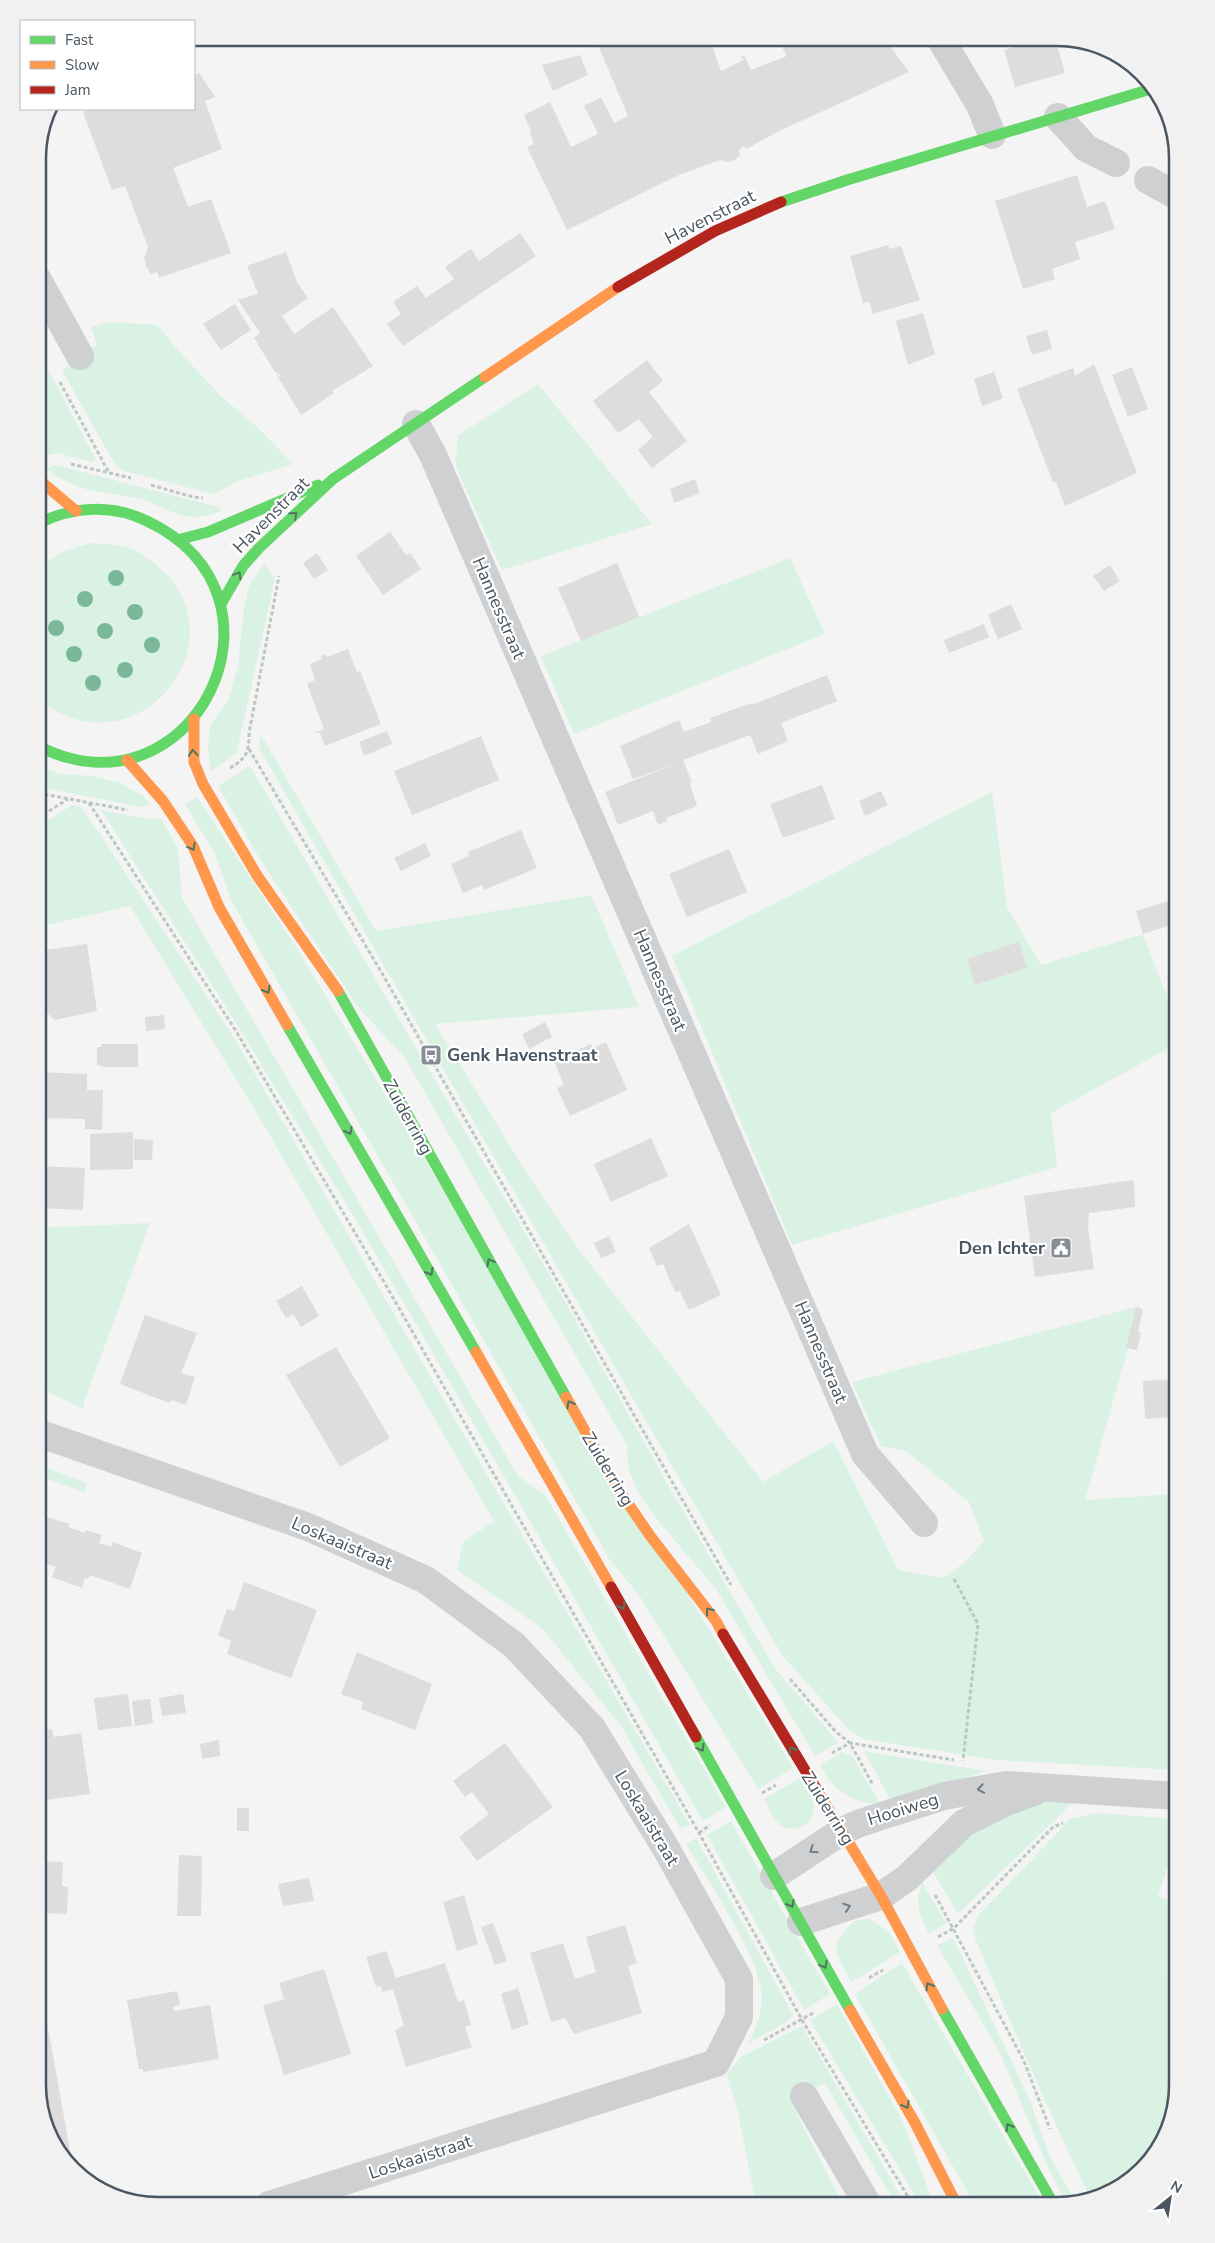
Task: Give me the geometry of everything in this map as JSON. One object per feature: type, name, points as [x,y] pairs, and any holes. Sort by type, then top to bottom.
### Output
[{"type":"main road","name":"Havenstraat","points":[[221,604],[244,566],[259,548],[333,479],[638,274],[715,231],[769,206],[1146,90]]},
{"type":"main road","name":"Havenstraat","points":[[180,539],[208,532],[237,518],[333,479]]},
{"type":"main road","points":[[46,486],[76,511]]},
{"type":"main road","points":[[46,520],[76,511],[98,508],[127,512],[155,522],[180,539],[193,552],[209,575],[221,604],[225,634],[222,663],[210,695],[194,720],[172,739],[151,751],[127,760],[87,762],[59,756],[46,750]]},
{"type":"main road","name":"Zuiderring","points":[[194,720],[194,762],[203,784],[258,878],[336,988],[616,1486],[651,1536],[716,1621],[743,1669],[882,1896],[910,1954],[1049,2197]]},
{"type":"main road","points":[[127,760],[151,784],[194,848],[219,907],[588,1546],[914,2121],[953,2197]]},
{"type":"street","points":[[945,46],[980,105],[992,136]]},
{"type":"street","points":[[1058,117],[1086,148],[1116,163]]},
{"type":"street","points":[[1148,180],[1169,191]]},
{"type":"street","points":[[46,294],[80,356]]},
{"type":"street","name":"Hannesstraat","points":[[416,424],[433,455],[865,1454],[924,1523]]},
{"type":"street","name":"Loskaaistraat","points":[[46,1436],[308,1527],[426,1580],[514,1645],[592,1728],[664,1845],[738,1979],[739,2017],[716,2063],[293,2197]]},
{"type":"street","name":"Hooiweg","points":[[774,1876],[842,1831],[860,1822],[944,1796],[1006,1785],[1169,1795]]},
{"type":"street","name":"Hooiweg","points":[[801,1922],[882,1896],[907,1878],[964,1823],[1006,1802],[1046,1787]]},
{"type":"street","points":[[804,2096],[863,2197]]},
{"type":"path","points":[[57,376],[108,472]]},
{"type":"path","points":[[70,464],[136,480]]},
{"type":"path","points":[[146,483],[193,497],[210,499]]},
{"type":"path","points":[[279,574],[249,733],[249,750],[383,975],[736,1593]]},
{"type":"path","points":[[223,772],[240,762],[249,750]]},
{"type":"path","points":[[46,795],[131,810]]},
{"type":"path","points":[[46,813],[68,799]]},
{"type":"path","points":[[89,803],[241,1040],[389,1291],[699,1833],[802,2020],[884,2153],[908,2197]]},
{"type":"path","points":[[954,1579],[978,1624],[963,1762]]},
{"type":"path","points":[[787,1677],[836,1732],[850,1743],[889,1814]]},
{"type":"path","points":[[932,1940],[954,1928],[1053,1827],[1071,1820]]},
{"type":"path","points":[[690,1835],[699,1833],[714,1823]]},
{"type":"path","points":[[919,1867],[954,1928],[1024,2062],[1052,2135]]},
{"type":"path","points":[[862,1982],[886,1968]]},
{"type":"path","points":[[761,2041],[802,2020]]},
{"type":"green space","points":[[110,322],[157,325],[222,397],[257,427],[293,464],[238,481],[214,494],[123,471],[114,463],[62,370],[97,345],[91,327]]},
{"type":"green space","points":[[46,366],[96,460],[92,462],[57,453],[46,456]]},
{"type":"green space","points":[[538,384],[652,524],[502,570],[456,467],[457,436]]},
{"type":"green space","points":[[56,465],[218,507],[222,511],[202,517],[191,517],[175,513],[144,500],[89,490],[68,483],[46,468]]},
{"type":"green space","points":[[92,543],[123,546],[134,550],[145,556],[164,572],[183,599],[190,629],[186,658],[172,684],[151,706],[124,719],[93,722],[59,713],[46,703],[46,563],[64,551]]},
{"type":"green space","points":[[790,558],[825,634],[574,734],[541,656]]},
{"type":"green space","points":[[264,564],[275,578],[237,752],[211,772],[208,747],[210,726],[228,701],[238,667],[244,608],[249,586]]},
{"type":"green space","points":[[260,733],[376,931],[591,895],[639,1007],[435,1024],[528,1175],[579,1250],[763,1482],[833,1441],[898,1570],[943,1578],[964,1563],[984,1541],[969,1502],[906,1451],[881,1446],[852,1382],[1140,1306],[1085,1500],[1169,1495],[1169,1770],[996,1760],[863,1739],[848,1729],[782,1655],[259,748]]},
{"type":"green space","points":[[250,766],[558,1289],[668,1485],[774,1667],[838,1742],[815,1756],[716,1589],[656,1518],[637,1490],[628,1467],[627,1445],[405,1058],[359,1008],[261,861],[218,786]]},
{"type":"green space","points":[[46,768],[60,774],[92,776],[120,783],[142,795],[150,805],[142,807],[46,789]]},
{"type":"green space","points":[[992,792],[1007,907],[1041,965],[1143,934],[1167,997],[1169,1048],[1051,1113],[1057,1167],[792,1245],[672,956]]},
{"type":"green space","points":[[197,797],[296,947],[793,1768],[758,1789],[639,1595],[610,1560],[232,902],[214,852],[185,804]]},
{"type":"green space","points":[[72,805],[81,807],[236,1041],[690,1825],[680,1828],[621,1726],[542,1628],[457,1570],[463,1542],[494,1521],[258,1115],[130,906],[46,925],[46,822]]},
{"type":"green space","points":[[101,810],[153,820],[161,818],[178,849],[182,898],[518,1476],[545,1495],[726,1807],[703,1821],[356,1220],[228,1010]]},
{"type":"green space","points":[[150,1223],[84,1402],[84,1409],[50,1393],[46,1388],[46,1228]]},
{"type":"green space","points":[[46,1468],[87,1483],[84,1492],[46,1478]]},
{"type":"green space","points":[[864,1751],[986,1771],[892,1803]]},
{"type":"green space","points":[[842,1752],[852,1756],[880,1804],[860,1801],[844,1794],[825,1774],[820,1765]]},
{"type":"green space","points":[[800,1778],[811,1796],[814,1810],[809,1822],[803,1826],[791,1829],[778,1823],[764,1799]]},
{"type":"green space","points":[[1048,1802],[1072,1803],[958,1914],[932,1870],[975,1830],[1007,1812]]},
{"type":"green space","points":[[1096,1813],[1165,1818],[1169,1821],[1169,1869],[1167,1868],[1158,1896],[1169,1900],[1167,1968],[1169,1991],[1169,2084],[1167,2106],[1157,2134],[1141,2159],[1113,2182],[1088,2192],[1017,2037],[975,1938],[973,1928],[978,1916],[1070,1819]]},
{"type":"green space","points":[[731,1821],[830,1994],[804,2010],[707,1835]]},
{"type":"green space","points":[[696,1838],[793,2015],[788,2021],[748,2044],[760,2011],[762,1999],[760,1983],[754,1963],[744,1942],[686,1844]]},
{"type":"green space","points":[[922,1882],[946,1923],[929,1934],[922,1920],[918,1903]]},
{"type":"green space","points":[[869,1918],[889,1932],[900,1952],[851,1982],[837,1955],[837,1942],[847,1928],[855,1921]]},
{"type":"green space","points":[[953,1938],[1029,2098],[1049,2155],[1072,2196],[1064,2197],[1050,2172],[999,2051],[937,1945]]},
{"type":"green space","points":[[902,1963],[1039,2197],[970,2197],[855,1994]]},
{"type":"green space","points":[[837,2004],[902,2120],[931,2197],[916,2197],[810,2020]]},
{"type":"green space","points":[[802,2026],[901,2197],[891,2197],[825,2083],[791,2102],[839,2197],[754,2197],[738,2112],[727,2074],[741,2057]]},
{"type":"building","points":[[598,46],[712,46],[721,71],[744,60],[741,57],[744,55],[751,70],[787,56],[781,46],[890,46],[909,72],[777,132],[746,149],[744,146],[739,150],[740,155],[733,161],[720,160],[679,175],[567,230],[527,147],[534,144],[524,115],[550,102],[571,147],[598,134],[584,106],[601,97],[614,123],[628,116]]},
{"type":"building","points":[[1018,46],[1057,46],[1065,73],[1015,87],[1004,50]]},
{"type":"building","points":[[580,55],[588,75],[553,91],[542,65]]},
{"type":"building","points":[[195,73],[196,75],[199,73],[215,97],[205,101],[222,149],[173,168],[188,207],[211,199],[231,253],[159,278],[157,272],[151,274],[144,258],[148,247],[125,186],[112,190],[83,112],[90,110],[195,110]]},
{"type":"building","points":[[1077,175],[1087,207],[1105,201],[1115,229],[1075,242],[1080,259],[1052,269],[1055,279],[1023,289],[995,201]]},
{"type":"building","points":[[520,233],[536,256],[403,346],[387,324],[401,314],[393,302],[417,286],[426,298],[454,279],[445,267],[471,249],[479,261]]},
{"type":"building","points":[[888,245],[890,249],[901,246],[920,300],[873,314],[869,302],[863,303],[850,256]]},
{"type":"building","points":[[286,252],[297,282],[308,298],[282,316],[294,334],[333,307],[373,366],[332,391],[334,393],[301,415],[276,374],[280,377],[281,375],[275,372],[254,338],[260,333],[238,300],[258,294],[247,266]]},
{"type":"building","points":[[235,304],[251,330],[221,350],[203,324]]},
{"type":"building","points":[[923,313],[935,354],[908,365],[896,321]]},
{"type":"building","points":[[1047,330],[1052,349],[1032,355],[1026,336]]},
{"type":"building","points":[[647,360],[663,381],[649,392],[687,441],[652,468],[638,450],[653,437],[639,419],[618,433],[593,401]]},
{"type":"building","points":[[1094,364],[1137,473],[1065,506],[1056,482],[1053,482],[1017,389],[1073,368],[1075,376]]},
{"type":"building","points":[[1132,367],[1148,409],[1128,417],[1112,375]]},
{"type":"building","points":[[994,372],[1003,398],[982,406],[974,379]]},
{"type":"building","points":[[695,479],[700,493],[674,503],[670,489]]},
{"type":"building","points":[[390,532],[406,555],[410,553],[421,569],[383,595],[356,556]]},
{"type":"building","points":[[317,553],[328,570],[314,579],[303,563]]},
{"type":"building","points":[[617,563],[639,617],[581,641],[558,588]]},
{"type":"building","points":[[1110,565],[1120,581],[1104,591],[1093,576]]},
{"type":"building","points":[[1011,604],[1022,629],[998,639],[988,615]]},
{"type":"building","points":[[984,624],[989,637],[949,653],[944,640]]},
{"type":"building","points":[[348,649],[357,672],[360,671],[381,724],[325,746],[320,733],[314,733],[324,729],[307,684],[315,680],[310,664],[322,659],[321,656],[326,654],[327,657]]},
{"type":"building","points":[[827,675],[837,701],[781,723],[788,741],[758,754],[750,735],[683,760],[692,782],[690,784],[697,806],[666,818],[667,821],[658,825],[653,811],[618,825],[605,792],[677,763],[633,779],[620,746],[679,720],[684,732],[711,722],[710,718],[751,703],[752,705]]},
{"type":"building","points":[[387,731],[392,744],[364,756],[359,742]]},
{"type":"building","points":[[481,736],[499,780],[412,815],[394,771]]},
{"type":"building","points":[[822,785],[835,819],[783,838],[770,804]]},
{"type":"building","points":[[881,791],[888,805],[865,816],[859,801]]},
{"type":"building","points":[[521,830],[537,868],[484,890],[482,885],[463,893],[451,864],[469,856],[468,852]]},
{"type":"building","points":[[425,843],[431,856],[401,871],[394,858]]},
{"type":"building","points":[[729,849],[747,892],[687,917],[669,874]]},
{"type":"building","points":[[1169,901],[1169,926],[1143,934],[1136,911]]},
{"type":"building","points":[[1019,942],[1027,968],[975,985],[967,959]]},
{"type":"building","points":[[87,944],[97,1011],[55,1020],[46,1012],[46,950]]},
{"type":"building","points":[[164,1015],[165,1029],[146,1031],[145,1017]]},
{"type":"building","points":[[545,1022],[552,1037],[529,1049],[522,1034]]},
{"type":"building","points":[[606,1042],[627,1090],[570,1116],[557,1088],[564,1085],[554,1061],[591,1044],[593,1048]]},
{"type":"building","points":[[101,1044],[138,1044],[138,1067],[102,1067],[97,1065],[97,1047],[101,1047]]},
{"type":"building","points":[[46,1072],[87,1074],[87,1090],[103,1090],[102,1130],[85,1129],[85,1119],[46,1118]]},
{"type":"building","points":[[133,1132],[133,1169],[90,1170],[90,1134]]},
{"type":"building","points":[[651,1138],[668,1176],[611,1202],[594,1164]]},
{"type":"building","points":[[134,1139],[153,1140],[152,1160],[134,1160]]},
{"type":"building","points":[[46,1166],[85,1168],[83,1210],[46,1208]]},
{"type":"building","name":"Den Ichter","points":[[1134,1181],[1135,1207],[1089,1213],[1088,1228],[1094,1269],[1035,1277],[1024,1196]]},
{"type":"building","points":[[689,1224],[721,1295],[689,1310],[680,1291],[675,1292],[663,1264],[657,1266],[649,1248]]},
{"type":"building","points":[[609,1236],[616,1252],[601,1258],[594,1243]]},
{"type":"building","points":[[302,1286],[319,1316],[301,1327],[293,1314],[286,1318],[276,1301]]},
{"type":"building","points":[[1136,1307],[1143,1309],[1138,1332],[1141,1333],[1137,1350],[1126,1348]]},
{"type":"building","points":[[145,1315],[197,1333],[181,1373],[195,1377],[186,1405],[171,1400],[169,1403],[120,1384]]},
{"type":"building","points":[[336,1347],[390,1438],[340,1467],[286,1375]]},
{"type":"building","points":[[1169,1379],[1169,1418],[1145,1419],[1143,1381]]},
{"type":"building","points":[[47,1517],[69,1524],[68,1527],[85,1533],[86,1530],[102,1535],[99,1543],[111,1547],[113,1542],[142,1553],[130,1589],[90,1575],[88,1579],[85,1578],[82,1588],[52,1577],[56,1567],[46,1564]]},
{"type":"building","points":[[244,1582],[317,1610],[291,1678],[227,1654],[231,1641],[218,1635],[227,1609],[234,1611]]},
{"type":"building","points":[[357,1652],[432,1684],[415,1730],[361,1709],[363,1702],[341,1694]]},
{"type":"building","points":[[128,1694],[132,1726],[98,1730],[94,1698]]},
{"type":"building","points":[[183,1694],[186,1713],[162,1716],[159,1698]]},
{"type":"building","points":[[150,1699],[153,1723],[135,1726],[132,1701]]},
{"type":"building","points":[[52,1729],[54,1737],[81,1733],[90,1794],[46,1800],[46,1730]]},
{"type":"building","points":[[219,1740],[220,1756],[202,1759],[200,1744]]},
{"type":"building","points":[[505,1743],[553,1807],[477,1861],[459,1837],[489,1814],[472,1792],[465,1797],[453,1781]]},
{"type":"building","points":[[237,1808],[249,1808],[249,1831],[237,1831]]},
{"type":"building","points":[[179,1855],[202,1856],[201,1916],[177,1916]]},
{"type":"building","points":[[46,1861],[63,1862],[62,1886],[68,1887],[67,1914],[46,1913]]},
{"type":"building","points":[[309,1878],[314,1901],[283,1906],[278,1884]]},
{"type":"building","points":[[464,1895],[478,1944],[457,1951],[443,1902]]},
{"type":"building","points":[[493,1923],[507,1961],[495,1965],[481,1927]]},
{"type":"building","points":[[625,1925],[637,1963],[628,1966],[642,2013],[574,2034],[565,2018],[551,2022],[530,1953],[563,1943],[575,1979],[596,1972],[586,1937]]},
{"type":"building","points":[[386,1951],[396,1978],[445,1963],[458,2002],[464,2000],[471,2025],[465,2027],[472,2047],[406,2067],[395,2030],[404,2026],[393,1989],[382,1992],[381,1986],[376,1987],[366,1957]]},
{"type":"building","points":[[324,1969],[351,2054],[284,2075],[263,2006],[284,1999],[279,1983]]},
{"type":"building","points":[[518,1988],[529,2024],[512,2030],[501,1994]]},
{"type":"building","points":[[177,1991],[180,2005],[173,2007],[174,2011],[210,2005],[219,2059],[143,2072],[143,2069],[139,2069],[127,2000]]},
{"type":"building","points":[[46,2017],[71,2155],[61,2141],[48,2106],[46,2092]]},
{"type":"traffic: fast","points":[[781,202],[847,180],[1146,90]]},
{"type":"traffic: fast","points":[[221,604],[243,566],[259,548],[333,479],[485,377]]},
{"type":"traffic: fast","points":[[181,539],[208,532],[318,485]]},
{"type":"traffic: fast","points":[[46,520],[64,514],[92,509],[120,512],[147,521],[194,555],[219,599],[223,646],[210,691],[183,729],[143,755],[94,762],[46,748]]},
{"type":"traffic: fast","points":[[338,991],[566,1397]]},
{"type":"traffic: fast","points":[[287,1025],[476,1352]]},
{"type":"traffic: fast","points":[[696,1737],[850,2010]]},
{"type":"traffic: fast","points":[[942,2009],[1049,2197]]},
{"type":"traffic: slow","points":[[485,377],[618,287]]},
{"type":"traffic: slow","points":[[46,486],[76,511]]},
{"type":"traffic: slow","points":[[194,719],[194,762],[203,784],[258,877],[338,991]]},
{"type":"traffic: slow","points":[[127,760],[163,801],[193,846],[219,907],[287,1025]]},
{"type":"traffic: slow","points":[[476,1352],[611,1587]]},
{"type":"traffic: slow","points":[[566,1397],[616,1486],[651,1537],[716,1621],[723,1634]]},
{"type":"traffic: slow","points":[[817,1790],[881,1896],[942,2009]]},
{"type":"traffic: slow","points":[[850,2010],[914,2121],[953,2197]]},
{"type":"traffic: jam","points":[[618,287],[715,231],[781,202]]},
{"type":"traffic: jam","points":[[611,1587],[696,1737]]},
{"type":"traffic: jam","points":[[723,1634],[817,1790]]},
{"type":"place","name":"Genk Havenstraat","points":[[431,1055]]},
{"type":"place","name":"Den Ichter","points":[[1061,1248]]}]
